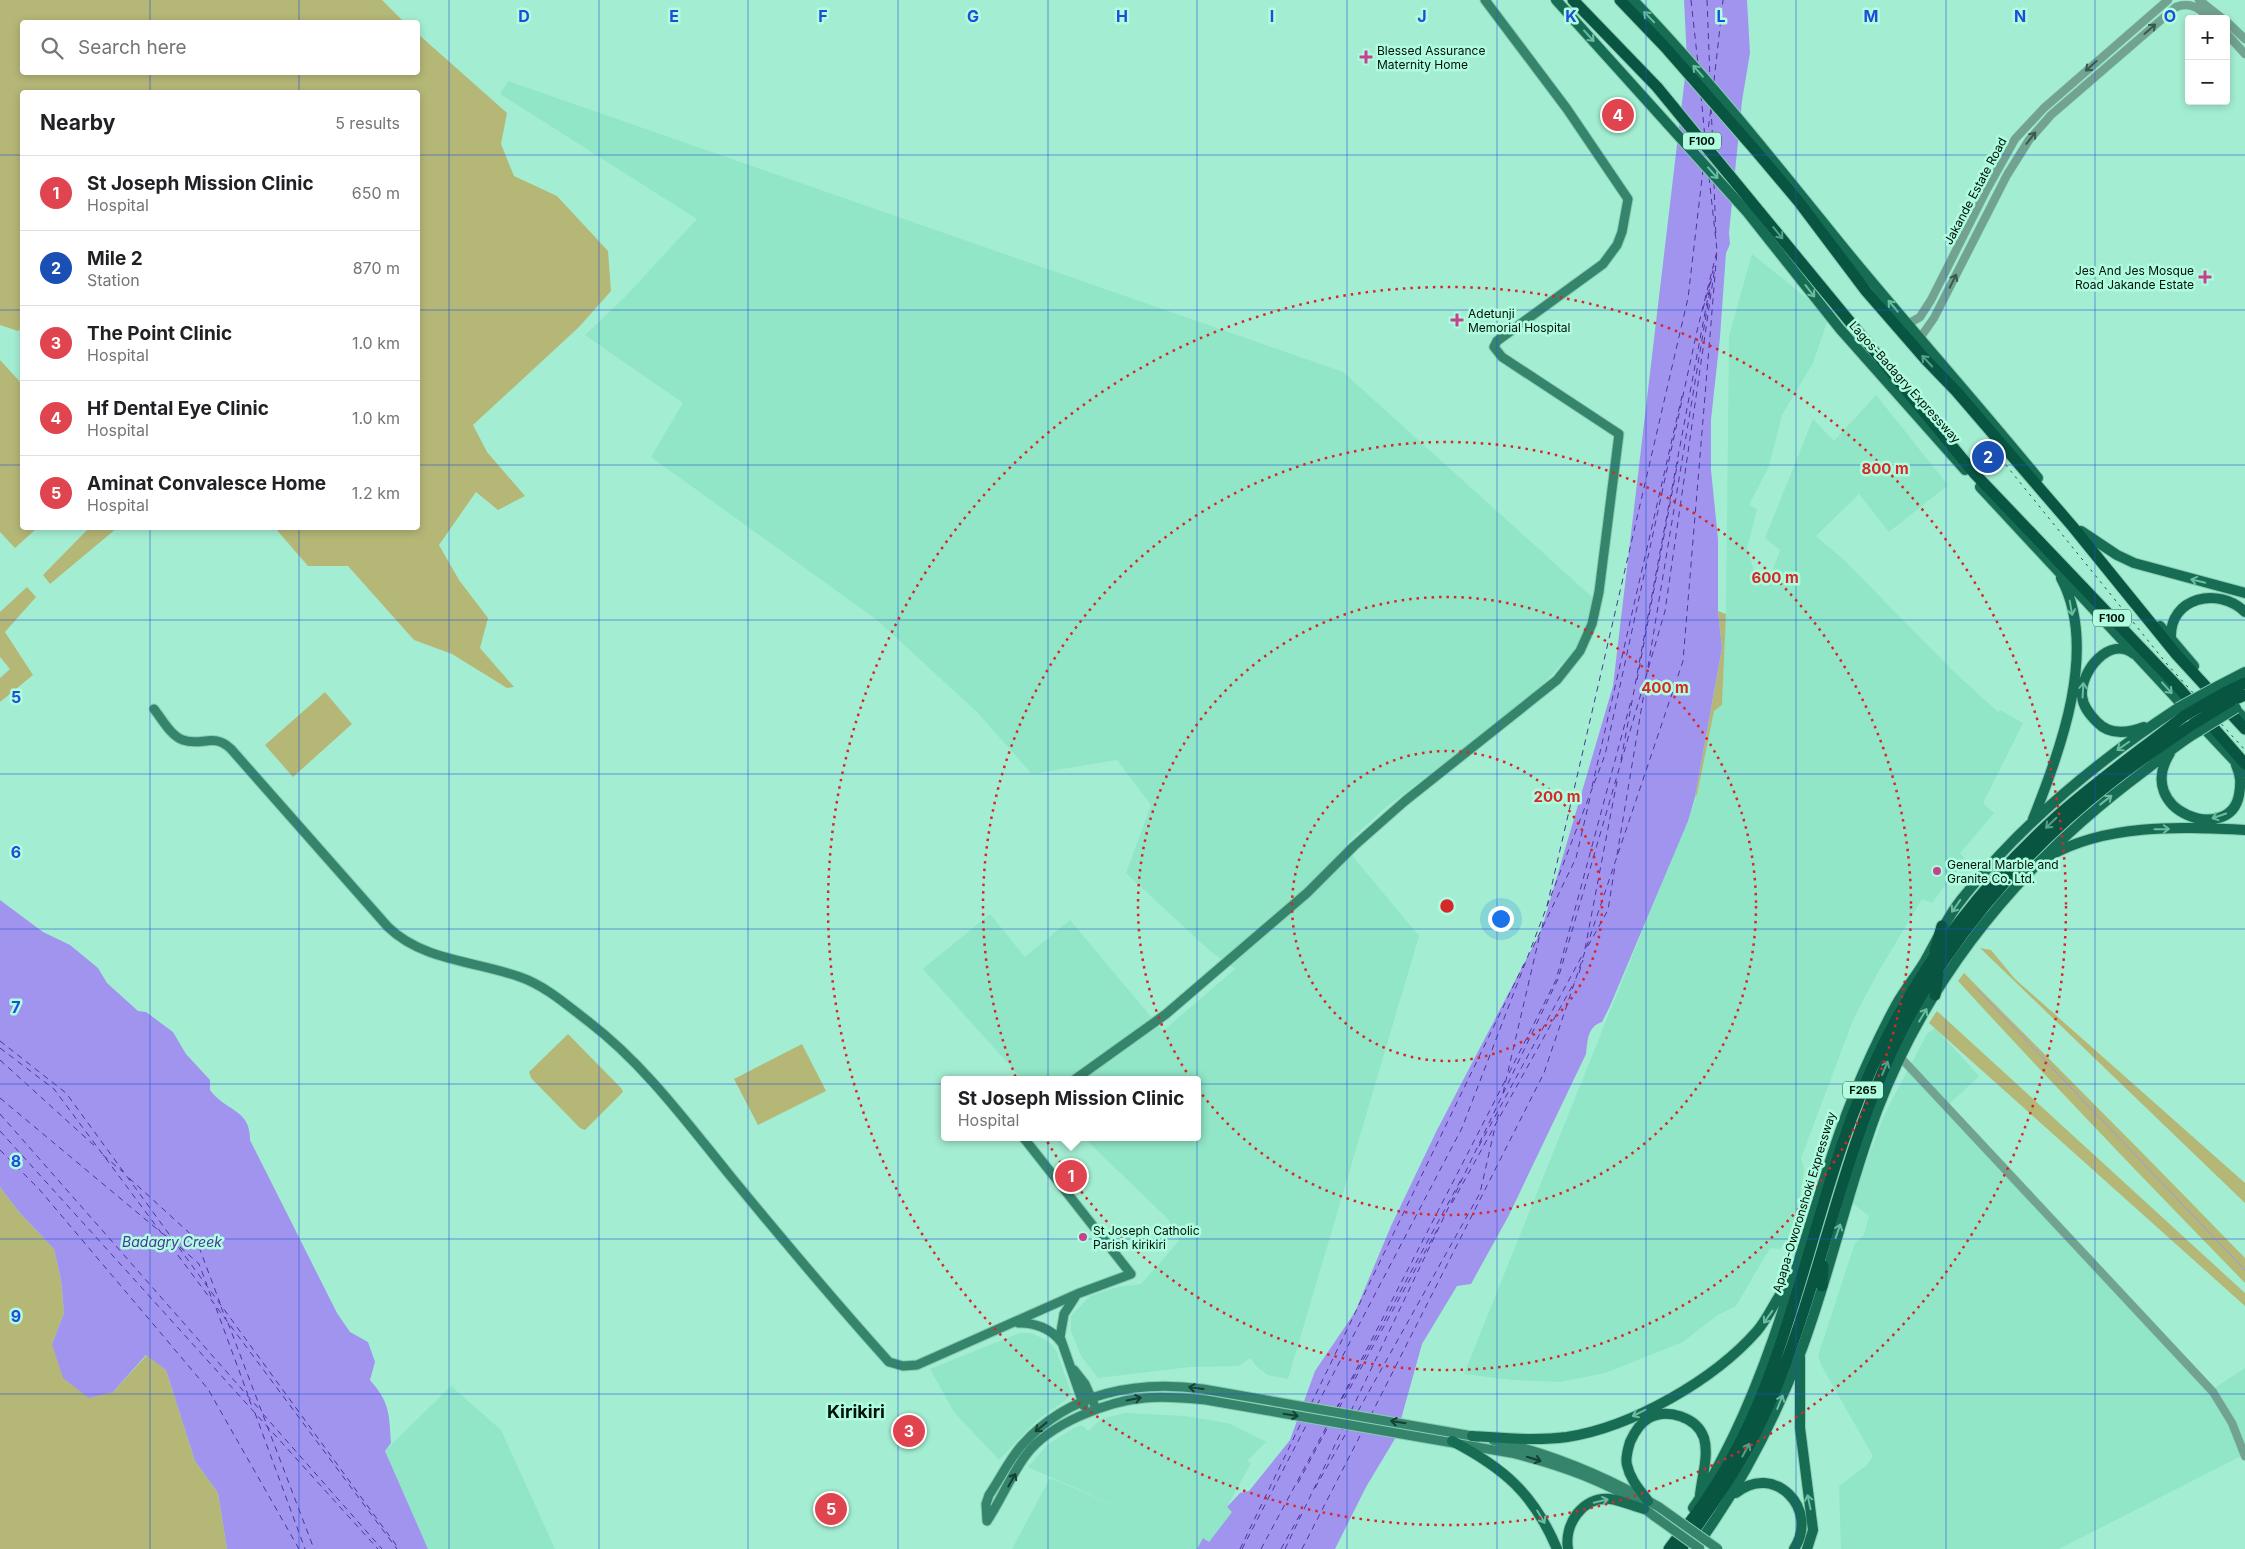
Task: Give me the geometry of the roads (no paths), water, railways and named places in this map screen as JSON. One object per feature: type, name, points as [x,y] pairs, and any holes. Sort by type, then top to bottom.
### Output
[{"type":"highway","name":"Lagos-Badagry Expressway","points":[[1573,0],[1657,87],[1976,474],[2180,688],[2240,763]]},
{"type":"highway","name":"F100","points":[[1620,0],[1665,47],[1756,151],[1799,202],[1873,298],[2073,527],[2176,654],[2245,729]]},
{"type":"highway","name":"Apapa-Oworonshoki Expressway","points":[[2231,699],[2242,677]]},
{"type":"highway","name":"Apapa-Oworonshoki Expressway","points":[[1936,967],[1953,932],[1976,900],[1999,874],[2054,820],[2093,786],[2188,719],[2231,699],[2245,695]]},
{"type":"highway","name":"Apapa-Oworonshoki Expressway","points":[[1669,1549],[1711,1493],[1752,1415],[1779,1348],[1842,1145],[1882,1047],[1936,967],[1979,913],[2070,817],[2188,719]]},
{"type":"highway","points":[[1931,991],[1942,926]]},
{"type":"highway","points":[[1938,942],[1953,932]]},
{"type":"highway","name":"Apapa-Oworonshoki Expressway","points":[[1681,1549],[1733,1473],[1763,1419],[1817,1286],[1870,1104],[1893,1050],[1931,991]]},
{"type":"highway","points":[[1817,1286],[1827,1252]]},
{"type":"main road","points":[[1080,1076],[1166,1014],[1307,893],[1354,846],[1405,801],[1557,680],[1580,651],[1588,636],[1599,592],[1619,434],[1502,357],[1494,347],[1497,340],[1603,264],[1617,245],[1622,232],[1628,199],[1567,109],[1485,0]]},
{"type":"main road","name":"Lagos-Badagry Expressway","points":[[1556,0],[1747,212],[1840,329],[1985,493],[2240,763],[2245,772]]},
{"type":"main road","points":[[1633,0],[1753,134],[1908,324],[1958,380],[2170,638],[2245,719]]},
{"type":"main road","points":[[2081,531],[2112,552],[2134,563],[2245,593]]},
{"type":"main road","points":[[2031,824],[2060,749],[2072,708],[2076,667],[2075,634],[2069,596],[2052,564]]},
{"type":"main road","points":[[2170,638],[2171,629],[2182,610],[2202,598],[2216,596],[2227,599],[2245,612]]},
{"type":"main road","points":[[2138,657],[2130,651],[2118,649],[2104,654],[2088,670],[2082,696],[2087,711],[2101,726],[2111,730],[2120,733],[2133,731],[2156,722]]},
{"type":"main road","points":[[2242,677],[2245,667]]},
{"type":"main road","name":"Apapa-Oworonshoki Expressway","points":[[1827,1252],[1878,1110],[1931,991],[1942,926],[1964,896],[2031,824],[2074,783],[2156,722],[2188,719],[2231,699]]},
{"type":"main road","points":[[154,709],[174,733],[183,740],[217,740],[232,749],[388,927],[403,941],[421,950],[528,980],[548,991],[618,1046],[645,1074],[889,1362],[903,1366],[917,1365],[1077,1294],[1131,1274],[1026,1141]]},
{"type":"main road","name":"Apapa-Oworonshoki Expressway","points":[[1663,1549],[1699,1500],[1727,1450],[1755,1389],[1774,1344],[1826,1172],[1858,1082],[1898,1002],[1987,919],[2034,867],[2082,820],[2172,749],[2188,719]]},
{"type":"main road","points":[[2172,749],[2163,768],[2161,778],[2163,791],[2177,810],[2191,818],[2216,819],[2228,813],[2238,800],[2241,781],[2240,763]]},
{"type":"main road","points":[[2034,867],[2047,857],[2072,844],[2108,834],[2149,829],[2245,830]]},
{"type":"main road","points":[[1646,1505],[1561,1468],[1511,1452],[1448,1437],[1203,1389],[1158,1385],[1126,1388],[1092,1399],[1049,1421],[1022,1445],[989,1495],[986,1504],[987,1521],[1026,1455],[1053,1432],[1092,1411],[1143,1398],[1162,1397],[1206,1400],[1448,1437],[1472,1436],[1522,1439],[1567,1436],[1618,1423],[1665,1401],[1701,1380],[1740,1349],[1771,1313],[1786,1286],[1794,1276]]},
{"type":"main road","name":"Apapa-Oworonshoki Expressway","points":[[1694,1549],[1732,1497],[1764,1437],[1800,1353],[1817,1286]]},
{"type":"main road","points":[[1077,1294],[1064,1314],[1060,1332],[1062,1343],[1073,1368],[1083,1402],[1092,1411]]},
{"type":"main road","points":[[1015,1323],[1038,1325],[1052,1333],[1062,1343]]},
{"type":"main road","points":[[1800,1353],[1800,1428],[1813,1530],[1807,1549]]},
{"type":"main road","points":[[1073,1368],[1092,1399],[1092,1411]]},
{"type":"main road","points":[[1699,1500],[1706,1449],[1704,1436],[1698,1427],[1687,1419],[1674,1414],[1661,1414],[1649,1418],[1639,1426],[1633,1436],[1626,1462],[1630,1474],[1654,1516],[1700,1549]]},
{"type":"main road","points":[[1472,1436],[1524,1447],[1565,1460],[1614,1481],[1646,1505]]},
{"type":"main road","points":[[1448,1437],[1491,1462],[1516,1483],[1537,1509],[1557,1549]]},
{"type":"main road","points":[[1732,1497],[1745,1486],[1754,1483],[1773,1484],[1783,1489],[1799,1506],[1802,1520],[1801,1533],[1794,1549]]},
{"type":"main road","points":[[1568,1549],[1568,1531],[1572,1520],[1588,1504],[1610,1498],[1659,1507],[1718,1549]]},
{"type":"street","name":"Jakande Estate Road","points":[[1908,324],[1920,317],[1931,300],[1997,169],[2008,149],[2026,125],[2168,0]]},
{"type":"street","points":[[2200,0],[2218,15]]},
{"type":"street","points":[[1920,338],[1934,318],[2007,175],[2023,148],[2040,126],[2176,7],[2182,4],[2194,6],[2206,15]]},
{"type":"street","points":[[2230,26],[2245,39]]},
{"type":"street","points":[[2230,37],[2245,54]]},
{"type":"street","points":[[2067,87],[2074,95]]},
{"type":"street","points":[[1997,169],[2007,175]]},
{"type":"street","points":[[1901,1058],[2213,1392],[2232,1424],[2245,1456]]},
{"type":"water","points":[[1684,0],[1747,0],[1750,53],[1742,101],[1729,233],[1730,244],[1726,253],[1720,337],[1711,420],[1711,470],[1718,539],[1718,611],[1722,648],[1695,797],[1688,821],[1610,1006],[1602,1022],[1593,1027],[1591,1031],[1586,1054],[1508,1217],[1471,1284],[1457,1286],[1422,1344],[1396,1437],[1366,1487],[1335,1549],[1197,1549],[1203,1538],[1209,1542],[1232,1512],[1227,1507],[1240,1493],[1249,1491],[1290,1440],[1315,1371],[1355,1312],[1391,1226],[1437,1130],[1541,931],[1613,686],[1687,60]]},
{"type":"water","name":"Badagry Creek","points":[[0,900],[43,932],[70,945],[98,968],[107,983],[138,1011],[146,1012],[173,1032],[186,1054],[210,1080],[210,1090],[216,1097],[242,1116],[246,1122],[250,1140],[337,1313],[350,1332],[368,1342],[375,1362],[370,1380],[385,1402],[389,1416],[391,1443],[385,1451],[428,1549],[227,1549],[218,1493],[195,1461],[166,1370],[146,1355],[113,1392],[89,1398],[63,1378],[52,1344],[64,1313],[61,1280],[54,1249],[19,1212],[0,1187]]},
{"type":"waterway","points":[[1977,989],[2245,1270]]},
{"type":"railway","points":[[2001,459],[2167,664],[2245,750]]},
{"type":"place","name":"Blessed Assurance Maternity Home","points":[[1366,57]]},
{"type":"place","name":"Hf Dental Eye Clinic","points":[[1618,115]]},
{"type":"place","name":"Jes And Jes Mosque Road Jakande Estate","points":[[2205,277]]},
{"type":"place","name":"Adetunji Memorial Hospital","points":[[1457,320]]},
{"type":"place","name":"Mile 2","points":[[1988,457]]},
{"type":"place","name":"General Marble and Granite Co. Ltd.","points":[[1937,871]]},
{"type":"place","name":"St Joseph Mission Clinic","points":[[1071,1176]]},
{"type":"place","name":"St Joseph Catholic Parish kirikiri","points":[[1083,1237]]},
{"type":"place","name":"The Point Clinic","points":[[909,1431]]},
{"type":"place","name":"Aminat Convalesce Home","points":[[831,1509]]},
{"type":"district","name":"Kirikiri","points":[[856,1411]]}]
